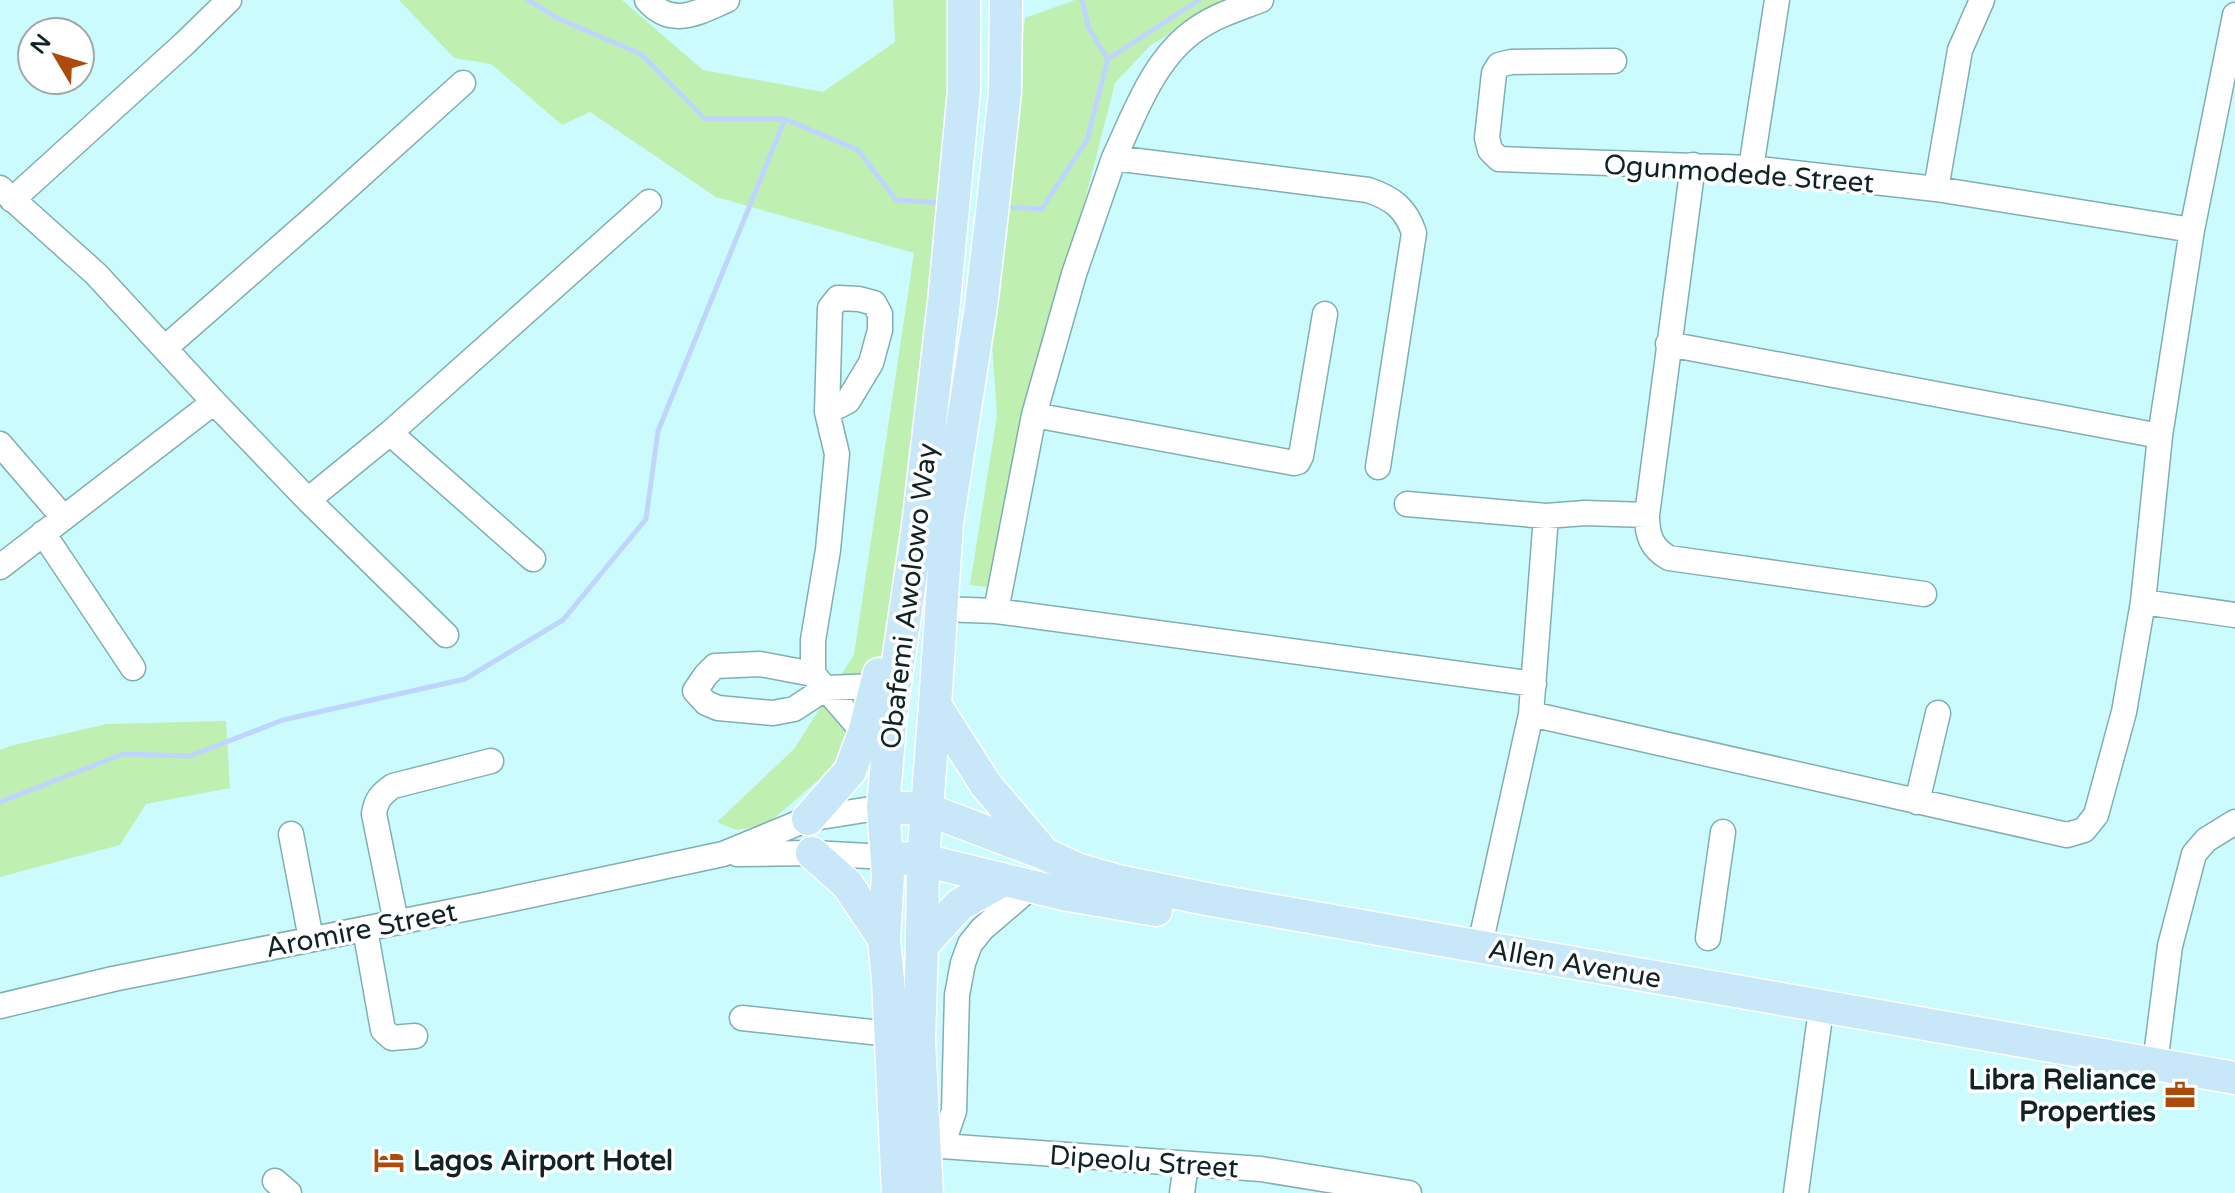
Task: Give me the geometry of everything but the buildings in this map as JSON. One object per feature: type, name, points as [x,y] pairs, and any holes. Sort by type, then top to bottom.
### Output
[{"type":"main road","name":"Obafemi Awolowo Way","points":[[898,1193],[884,939],[888,874],[883,807],[892,703],[927,452],[944,302],[964,90],[964,0]]},
{"type":"main road","name":"Obafemi Awolowo Way","points":[[927,1193],[933,1147],[919,1041],[926,809],[947,523],[981,306],[1005,92],[1006,0]]},
{"type":"main road","points":[[808,819],[846,778],[864,733],[927,452]]},
{"type":"main road","points":[[935,705],[986,785],[1045,854]]},
{"type":"main road","name":"Allen Avenue","points":[[883,807],[926,809],[1077,869],[1122,882],[2235,1078]]},
{"type":"main road","points":[[812,853],[847,884],[884,939]]},
{"type":"main road","name":"Allen Avenue","points":[[887,857],[923,860],[1017,883],[1370,948],[2235,1098]]},
{"type":"main road","points":[[922,946],[959,905],[1017,883]]},
{"type":"street","points":[[229,0],[184,44],[6,194],[96,274],[308,500],[446,635]]},
{"type":"street","points":[[647,0],[655,8],[673,16],[685,17],[727,0]]},
{"type":"street","points":[[996,611],[1034,415],[1074,274],[1114,158],[1154,75],[1175,48],[1197,28],[1261,0]]},
{"type":"street","points":[[1751,168],[1777,0]]},
{"type":"street","points":[[1936,189],[1960,50],[1982,0]]},
{"type":"street","points":[[1531,714],[2067,835],[2084,830],[2096,815],[2124,712],[2143,602],[2160,436],[2192,230],[2235,15]]},
{"type":"street","name":"Ogunmodede Street","points":[[1614,61],[1511,62],[1499,65],[1494,73],[1487,138],[1490,150],[1499,159],[1527,162],[1751,168],[1936,189],[2192,230]]},
{"type":"street","points":[[165,348],[463,83]]},
{"type":"street","points":[[1114,158],[1368,190],[1386,196],[1399,205],[1410,219],[1414,233],[1378,467]]},
{"type":"street","points":[[1693,165],[1647,515],[1650,541],[1669,558],[1924,594]]},
{"type":"street","points":[[308,500],[390,433],[649,202]]},
{"type":"street","points":[[1034,415],[1298,462],[1325,314]]},
{"type":"street","points":[[1668,344],[2160,436]]},
{"type":"street","points":[[0,567],[214,402]]},
{"type":"street","points":[[827,412],[837,454],[828,550],[813,640],[820,681],[864,733]]},
{"type":"street","points":[[390,433],[533,559]]},
{"type":"street","points":[[0,444],[63,517]]},
{"type":"street","points":[[1407,504],[1546,516],[1585,513],[1647,515]]},
{"type":"street","points":[[1480,945],[1531,714],[1546,516]]},
{"type":"street","points":[[43,533],[133,668]]},
{"type":"street","points":[[2143,602],[2235,615]]},
{"type":"street","points":[[940,609],[996,611],[1534,684]]},
{"type":"street","points":[[820,681],[876,686]]},
{"type":"street","points":[[1917,802],[1938,713]]},
{"type":"street","points":[[396,922],[374,814],[376,803],[382,793],[393,786],[491,761]]},
{"type":"street","name":"Aromire Street","points":[[0,1006],[113,979],[723,854],[808,819],[883,807]]},
{"type":"street","points":[[2155,1064],[2170,946],[2194,854],[2206,840],[2235,822]]},
{"type":"street","points":[[1708,938],[1723,832]]},
{"type":"street","points":[[291,834],[311,939]]},
{"type":"street","name":"Aromire Street","points":[[723,854],[812,853],[887,857]]},
{"type":"street","points":[[933,1147],[954,1111],[957,995],[963,963],[970,944],[1017,883]]},
{"type":"street","points":[[365,929],[383,1030],[392,1038],[415,1036]]},
{"type":"street","points":[[742,1018],[890,1034]]},
{"type":"street","points":[[1796,1193],[1819,1024]]},
{"type":"street","name":"Dipeolu Street","points":[[933,1147],[1261,1169],[1409,1193]]},
{"type":"street","points":[[1182,1193],[1186,1164]]},
{"type":"green space","points":[[399,0],[622,0],[703,70],[823,92],[895,42],[893,0],[959,0],[926,389],[909,460],[905,538],[879,677],[835,766],[766,825],[736,830],[717,822],[794,749],[854,655],[914,253],[716,197],[590,112],[562,125],[491,64],[454,58]]},
{"type":"green space","points":[[1075,0],[1227,0],[1151,45],[1115,83],[1025,434],[993,588],[970,585],[997,416],[991,329],[1025,18]]},
{"type":"green space","points":[[226,721],[230,788],[146,804],[120,845],[0,877],[0,750],[107,724]]},
{"type":"waterway","points":[[528,0],[557,18],[641,54],[705,119],[785,119],[858,150],[896,200],[944,203]]},
{"type":"waterway","points":[[1082,0],[1089,29],[1108,59]]},
{"type":"waterway","points":[[1006,207],[1042,209],[1087,140],[1108,59],[1199,0]]},
{"type":"waterway","points":[[0,802],[123,754],[190,756],[283,720],[465,679],[563,620],[646,519],[658,431],[785,119]]},
{"type":"place","name":"Libra Reliance Properties","points":[[2180,1095]]},
{"type":"place","name":"Lagos Airport Hotel","points":[[389,1160]]}]
